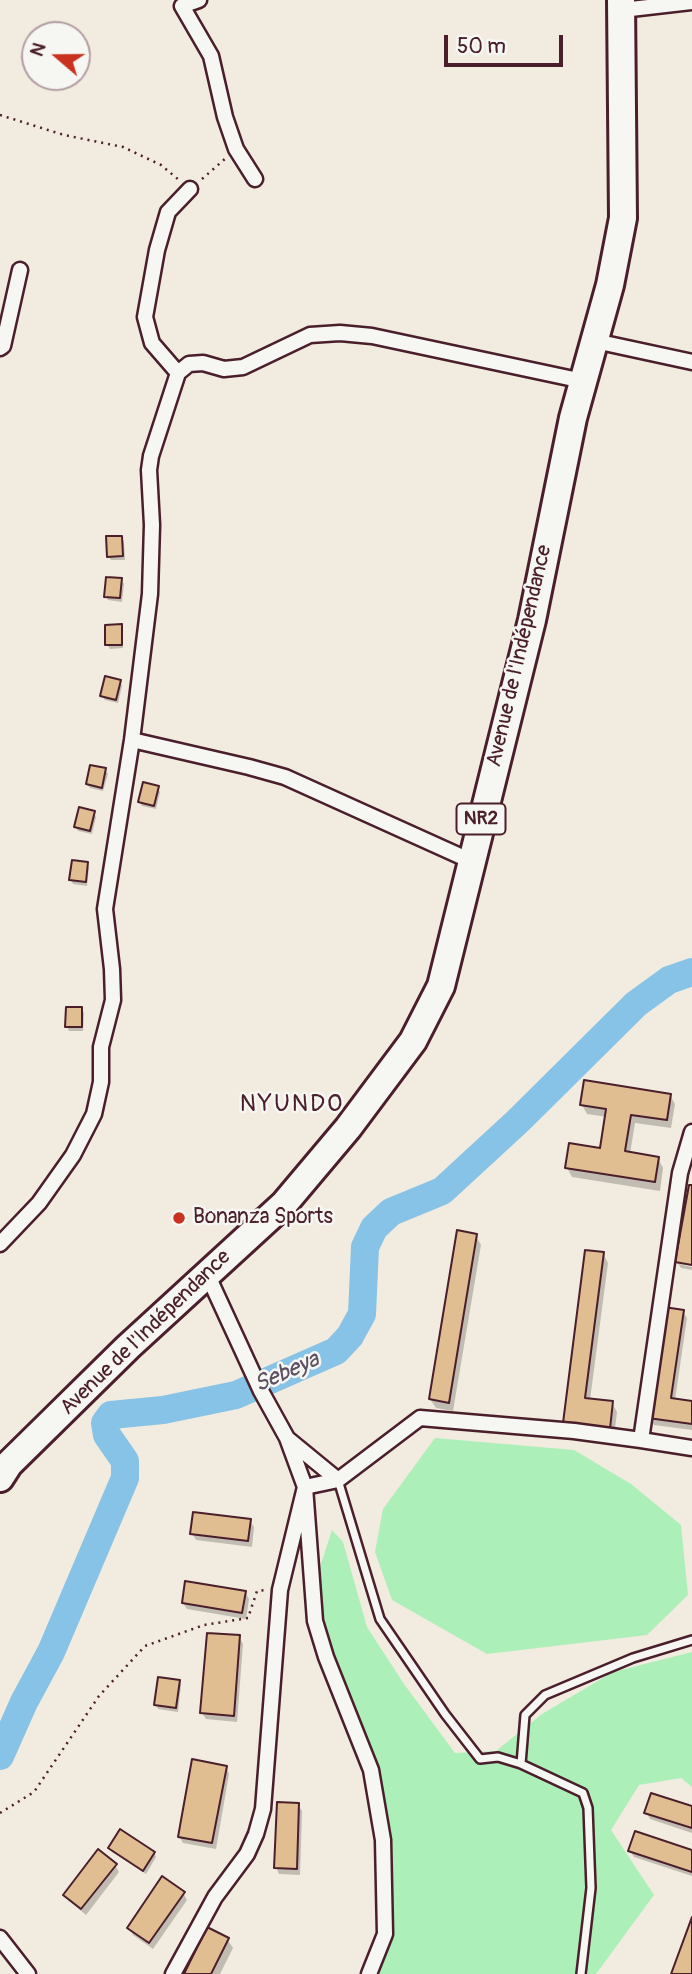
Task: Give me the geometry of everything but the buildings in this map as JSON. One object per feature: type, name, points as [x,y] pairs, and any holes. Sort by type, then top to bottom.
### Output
[{"type":"highway","name":"Avenue de l'Indépendance","points":[[0,1478],[9,1464],[128,1347],[284,1204],[348,1128],[412,1041],[441,986],[532,620],[573,418],[610,285],[623,218],[622,5]]},
{"type":"street","points":[[199,0],[181,3],[211,56],[225,117],[236,149],[255,179]]},
{"type":"street","points":[[622,5],[692,2]]},
{"type":"street","points":[[178,373],[152,344],[145,317],[168,212],[190,190]]},
{"type":"street","points":[[0,348],[3,346],[20,270]]},
{"type":"street","points":[[0,1244],[59,1178],[94,1114],[101,1082],[101,1047],[113,1000],[105,909],[132,740],[150,594],[150,463],[178,373],[188,364],[203,363],[224,369],[243,367],[310,335],[340,333],[372,336],[583,381]]},
{"type":"street","points":[[595,341],[692,362]]},
{"type":"street","points":[[132,740],[285,777],[471,862]]},
{"type":"street","points":[[641,1440],[680,1173],[692,1132]]},
{"type":"street","points":[[208,1276],[261,1391],[287,1438],[305,1487],[314,1621],[372,1770],[383,1840],[385,1934],[369,1974]]},
{"type":"street","points":[[305,1487],[338,1480],[420,1418],[574,1431],[692,1448]]},
{"type":"street","points":[[287,1438],[338,1480]]},
{"type":"street","points":[[173,1974],[215,1897],[247,1854],[262,1809],[280,1590],[305,1487]]},
{"type":"street","points":[[0,1938],[28,1974]]},
{"type":"lane","points":[[338,1480],[380,1619],[444,1714],[480,1759],[498,1757],[583,1793],[588,1808],[591,1888],[581,1974]]},
{"type":"lane","points":[[521,1765],[525,1715],[545,1695],[633,1658],[692,1640]]},
{"type":"path","points":[[0,115],[64,135],[123,147],[161,165],[190,190],[236,149]]},
{"type":"path","points":[[0,1813],[34,1793],[99,1696],[145,1646],[204,1625],[247,1618],[257,1591],[280,1590]]},
{"type":"green space","points":[[435,1438],[574,1450],[631,1484],[681,1525],[688,1595],[647,1635],[487,1654],[392,1600],[375,1552],[383,1509]]},
{"type":"green space","points":[[332,1530],[343,1542],[367,1627],[404,1684],[455,1753],[496,1751],[542,1714],[613,1672],[692,1652],[692,1787],[681,1778],[639,1785],[611,1830],[654,1895],[596,1974],[370,1974],[379,1958],[389,1842],[322,1627],[319,1570]]},
{"type":"waterway","name":"Sebeya","points":[[0,1756],[24,1702],[51,1652],[125,1478],[125,1461],[107,1435],[105,1423],[111,1415],[163,1410],[236,1395],[336,1351],[350,1336],[362,1314],[365,1247],[374,1228],[391,1212],[442,1191],[518,1121],[636,1004],[669,980],[692,972]]},
{"type":"place","name":"Bonanza Sports","points":[[179,1218]]},
{"type":"district","name":"NYUNDO","points":[[292,1105]]}]
